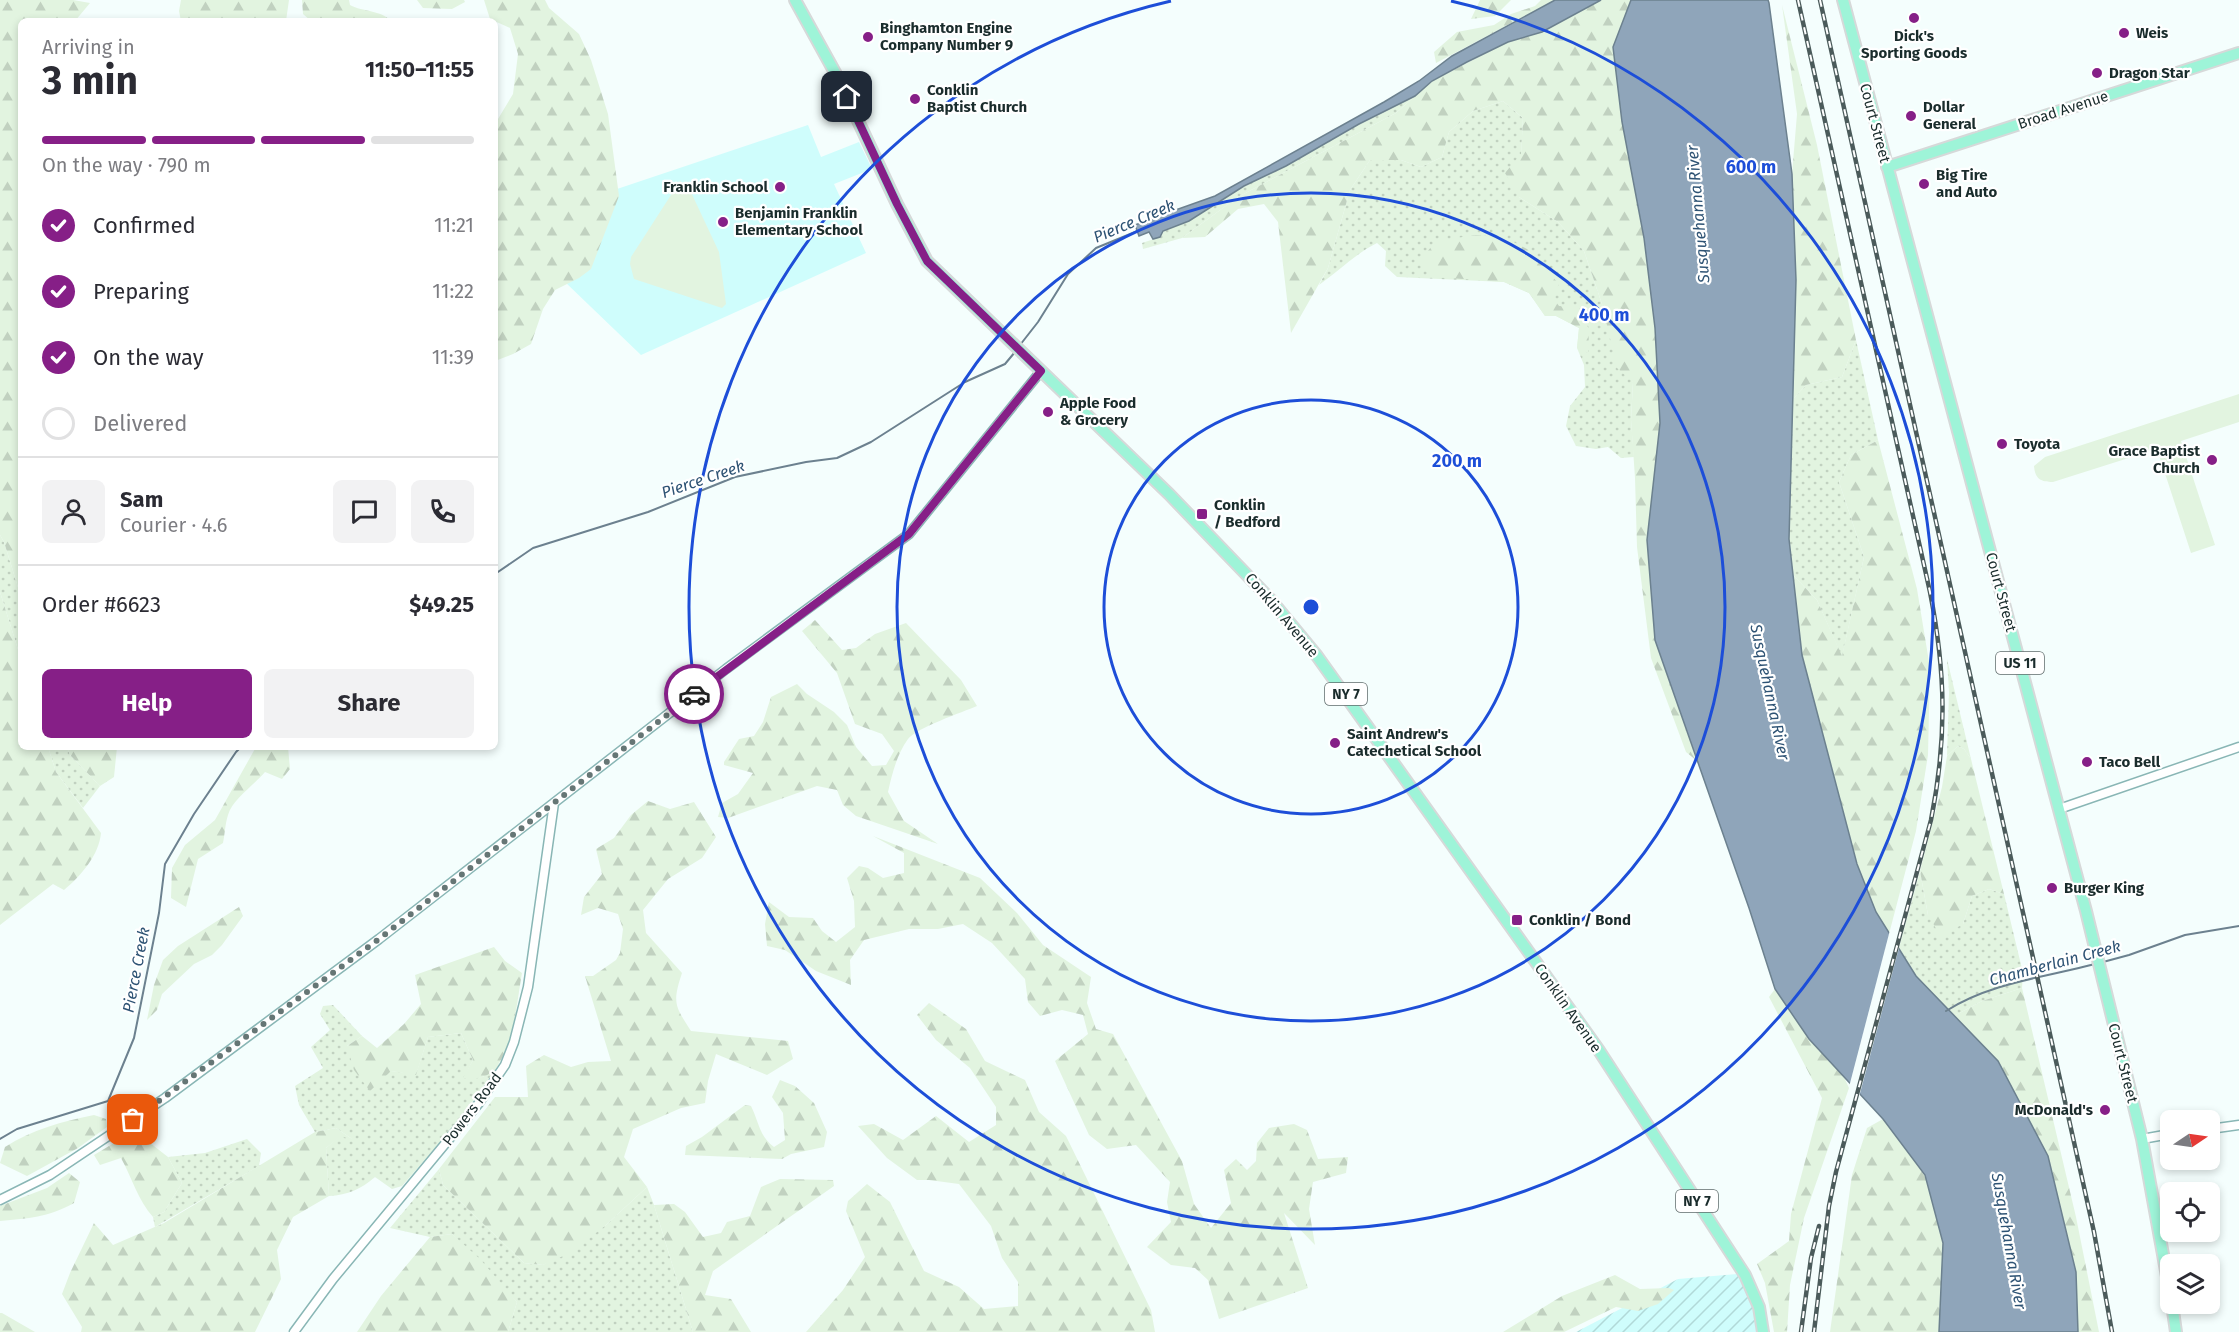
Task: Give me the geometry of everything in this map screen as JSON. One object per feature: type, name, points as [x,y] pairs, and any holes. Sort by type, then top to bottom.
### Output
[{"type":"main road","name":"Conklin Avenue","points":[[795,0],[838,78],[920,250],[935,269],[1169,494],[1270,599],[1317,656],[1609,1067],[1744,1275],[1759,1307],[1763,1332]]},
{"type":"main road","name":"Court Street","points":[[1843,0],[2097,954],[2142,1139],[2163,1254]]},
{"type":"main road","name":"Broad Avenue","points":[[1887,167],[2239,53]]},
{"type":"main road","points":[[2173,1314],[2176,1332]]},
{"type":"street","points":[[0,1200],[38,1183],[165,1098],[294,1003],[726,669],[909,534],[1041,371]]},
{"type":"street","points":[[2059,809],[2239,747]]},
{"type":"street","name":"Powers Road","points":[[294,1332],[333,1279],[479,1103],[505,1065],[514,1042],[528,987],[554,803]]},
{"type":"street","points":[[2220,1128],[2239,1125]]},
{"type":"street","points":[[2142,1139],[2160,1136]]},
{"type":"shaded area","name":"Benjamin Franklin Elementary School","points":[[808,125],[821,157],[859,142],[872,169],[834,184],[866,253],[641,355],[565,282],[611,191]]},
{"type":"shaded area","points":[[1737,1274],[1748,1294],[1758,1332],[1576,1332],[1678,1279]]},
{"type":"green space","points":[[0,0],[73,0],[90,3],[78,18],[18,18],[18,587],[0,535]]},
{"type":"green space","points":[[181,0],[289,0],[286,18],[180,18]]},
{"type":"green space","points":[[302,0],[349,0],[350,5],[388,18],[308,18],[303,14]]},
{"type":"green space","points":[[417,0],[464,0],[465,2],[452,9],[423,8]]},
{"type":"green space","points":[[484,0],[545,0],[549,8],[579,34],[591,60],[608,114],[619,196],[591,269],[555,290],[543,309],[531,344],[498,360],[498,119],[513,94],[518,54],[510,28],[498,23],[498,18],[490,18]]},
{"type":"green space","points":[[1480,0],[1511,0],[1495,16],[1471,19]]},
{"type":"green space","points":[[1541,0],[1555,0],[1436,63],[1434,52],[1457,32],[1494,25],[1511,14],[1535,6]]},
{"type":"green space","points":[[1601,0],[1631,0],[1644,238],[1655,328],[1660,423],[1647,540],[1655,640],[1697,761],[1686,752],[1651,658],[1637,547],[1631,420],[1633,382],[1617,368],[1602,304],[1584,251],[1558,222],[1519,197],[1505,173],[1521,154],[1523,118],[1503,101],[1473,111],[1449,132],[1442,157],[1421,167],[1401,160],[1370,160],[1350,190],[1328,268],[1291,333],[1278,222],[1264,204],[1238,209],[1205,237],[1182,238],[1238,197],[1396,113],[1432,81],[1508,42],[1542,32]]},
{"type":"green space","points":[[1782,5],[1817,145],[1856,340],[1842,377],[1806,385],[1792,400],[1796,280],[1792,174],[1797,114]]},
{"type":"green space","points":[[1415,96],[1396,113],[1238,197],[1182,238],[1143,249],[1142,243],[1160,237],[1163,231]]},
{"type":"green space","points":[[1503,101],[1523,118],[1519,197],[1558,222],[1584,251],[1633,382],[1631,420],[1634,457],[1621,458],[1608,447],[1596,449],[1576,446],[1566,426],[1570,406],[1585,387],[1584,365],[1577,348],[1579,328],[1556,316],[1545,316],[1529,293],[1504,282],[1397,277],[1385,266],[1386,251],[1377,243],[1354,257],[1319,285],[1328,268],[1350,190],[1370,160],[1401,160],[1421,167],[1442,157],[1449,132],[1473,111]]},
{"type":"green space","points":[[680,181],[689,188],[719,252],[726,304],[722,308],[634,279],[630,264],[631,257]]},
{"type":"green space","points":[[1476,235],[1506,238],[1527,249],[1559,284],[1553,298],[1559,306],[1577,307],[1589,329],[1588,353],[1577,348],[1579,328],[1556,316],[1545,316],[1529,293],[1504,282],[1436,277],[1418,263],[1436,241]]},
{"type":"green space","points":[[1856,340],[1878,440],[1851,455],[1839,482],[1864,557],[1842,657],[1817,600],[1793,575],[1789,539],[1792,400],[1806,385],[1842,377]]},
{"type":"green space","points":[[2239,394],[2239,422],[2181,441],[2215,545],[2191,553],[2157,449],[2053,482],[2037,477],[2034,466],[2045,457]]},
{"type":"green space","points":[[1878,440],[1917,589],[1930,668],[1928,755],[1916,831],[1889,934],[1876,912],[1857,864],[1802,655],[1793,575],[1817,600],[1842,656],[1864,557],[1839,482],[1851,455]]},
{"type":"green space","points":[[0,535],[18,587],[18,649],[0,592]]},
{"type":"green space","points":[[0,592],[18,649],[18,750],[49,750],[56,772],[101,833],[93,857],[83,872],[64,890],[53,884],[0,925]]},
{"type":"green space","points":[[815,620],[842,650],[856,648],[875,634],[906,623],[961,680],[977,706],[930,725],[913,735],[901,751],[893,771],[888,792],[904,821],[938,844],[856,816],[843,805],[837,790],[817,786],[728,818],[718,817],[722,803],[738,794],[753,773],[724,765],[724,762],[739,739],[754,736],[763,722],[771,697],[797,684],[807,694],[834,712],[847,725],[856,747],[872,766],[886,765],[894,751],[882,734],[855,724],[837,673],[802,631]]},
{"type":"green space","points":[[1947,659],[1971,759],[1964,749],[1958,746],[1947,756],[1949,692]]},
{"type":"green space","points":[[1958,746],[1964,749],[1971,759],[2004,894],[1989,889],[1972,896],[1963,924],[1941,937],[1928,915],[1920,871],[1942,787],[1947,756]]},
{"type":"green space","points":[[49,750],[68,750],[70,755],[100,786],[83,808],[56,772]]},
{"type":"green space","points":[[68,750],[117,750],[114,777],[100,786],[70,755]]},
{"type":"green space","points":[[254,750],[288,750],[290,769],[282,779],[265,772],[230,809],[223,843],[198,859],[186,907],[171,898],[172,868],[185,845],[215,820]]},
{"type":"green space","points":[[648,801],[670,809],[694,802],[716,837],[702,858],[668,879],[643,910],[646,933],[682,973],[676,998],[681,1016],[691,1031],[788,1041],[793,1059],[767,1075],[716,1054],[708,1081],[705,1103],[681,1108],[633,1129],[624,1157],[647,1187],[606,1225],[572,1252],[543,1265],[524,1263],[443,1185],[439,1169],[495,1097],[528,1097],[526,1066],[544,1055],[571,1067],[588,1062],[611,1061],[585,976],[593,976],[616,960],[620,953],[623,929],[618,914],[598,908],[581,915],[584,897],[602,874],[596,849],[614,838],[631,815]]},
{"type":"green space","points":[[873,836],[980,878],[1017,913],[1043,945],[1091,977],[1087,1003],[1096,1029],[1113,1034],[1182,1161],[1194,1204],[1211,1228],[1231,1203],[1224,1170],[1236,1159],[1247,1170],[1256,1161],[1257,1143],[1269,1128],[1294,1124],[1307,1130],[1318,1159],[1348,1157],[1346,1173],[1313,1182],[1309,1209],[1315,1245],[1284,1213],[1308,1288],[1219,1319],[1208,1280],[1195,1268],[1171,1265],[1147,1247],[1171,1222],[1167,1202],[1170,1182],[1136,1145],[1107,1149],[1089,1135],[1055,1061],[1088,1034],[1083,1015],[1062,1010],[1040,1016],[1028,1002],[1025,979],[992,943],[963,924],[938,929],[909,929],[864,940],[850,960],[851,985],[816,971],[785,950],[767,946],[765,924],[769,902],[789,917],[813,918],[822,931],[836,942],[855,927],[854,901],[847,878],[859,866],[868,868],[883,878],[904,873],[904,853]]},
{"type":"green space","points":[[1920,871],[1928,915],[1963,924],[1972,896],[1989,889],[2004,894],[2023,973],[2022,988],[1982,1001],[1954,1016],[1916,976],[1899,948]]},
{"type":"green space","points":[[239,907],[243,916],[222,945],[212,955],[194,964],[162,994],[157,1010],[147,1020],[154,985],[163,960],[178,946]]},
{"type":"green space","points":[[494,947],[505,961],[522,973],[507,1048],[492,1071],[480,1078],[463,1078],[473,1060],[461,1033],[428,1037],[416,1075],[391,1071],[370,1091],[354,1070],[347,1046],[362,1036],[377,1048],[404,1024],[421,1004],[415,975]]},
{"type":"green space","points":[[2022,988],[2076,1217],[2099,1332],[2078,1332],[2076,1272],[1998,1061],[1954,1016],[1982,1001]]},
{"type":"green space","points":[[1775,989],[1809,1039],[1843,1075],[1849,1088],[1804,1218],[1790,1285],[1787,1332],[1774,1332],[1765,1283],[1757,1264],[1789,1241],[1791,1214],[1822,1098],[1769,997]]},
{"type":"green space","points":[[929,1003],[966,1029],[985,1061],[1025,1080],[1039,1112],[1066,1136],[1151,1310],[1155,1332],[806,1332],[843,1290],[865,1257],[846,1211],[848,1201],[867,1184],[890,1202],[924,1271],[959,1287],[984,1309],[1018,1306],[1018,1282],[1002,1258],[991,1226],[959,1184],[917,1180],[887,1158],[858,1126],[874,1124],[903,1140],[936,1116],[969,1142],[996,1125],[996,1107],[970,1068],[936,1040],[917,1015]]},
{"type":"green space","points":[[333,1005],[362,1036],[347,1046],[391,1071],[416,1074],[428,1037],[461,1033],[473,1060],[464,1078],[483,1077],[500,1063],[461,1118],[402,1186],[392,1189],[375,1177],[354,1191],[329,1196],[326,1148],[341,1135],[352,1139],[336,1128],[315,1132],[299,1105],[295,1086],[323,1068],[311,1047],[330,1030],[320,1014],[323,1006]]},
{"type":"green space","points":[[780,1080],[795,1086],[814,1103],[827,1132],[824,1147],[791,1154],[782,1159],[685,1155],[686,1146],[745,1105],[751,1106],[762,1133],[769,1143],[774,1147],[785,1140],[783,1113],[772,1097]]},
{"type":"green space","points":[[94,1115],[106,1119],[107,1127],[78,1148],[27,1176],[0,1163],[5,1147],[15,1141],[48,1127]]},
{"type":"green space","points":[[1883,1119],[1925,1175],[1943,1243],[1939,1332],[1830,1332],[1852,1175],[1867,1128]]},
{"type":"green space","points":[[336,1128],[355,1141],[341,1136],[326,1148],[329,1196],[293,1217],[277,1250],[281,1279],[255,1332],[81,1332],[82,1327],[62,1294],[94,1223],[113,1245],[164,1223],[315,1132]]},
{"type":"green space","points":[[136,1132],[168,1157],[182,1183],[164,1212],[153,1217],[139,1196],[121,1158],[100,1165],[94,1155]]},
{"type":"green space","points":[[247,1139],[261,1153],[259,1166],[155,1227],[153,1217],[164,1212],[182,1183],[168,1157],[205,1153]]},
{"type":"green space","points":[[439,1169],[443,1185],[524,1263],[543,1265],[606,1225],[647,1187],[693,1332],[508,1332],[517,1302],[452,1234],[430,1237],[390,1228]]},
{"type":"green space","points":[[69,1173],[80,1182],[74,1203],[46,1214],[0,1221],[0,1206],[47,1188]]},
{"type":"green space","points":[[780,1179],[833,1180],[834,1186],[713,1271],[705,1295],[731,1299],[751,1332],[693,1332],[654,1205],[674,1204],[685,1212],[703,1237],[721,1233],[727,1222],[750,1216],[761,1187]]},
{"type":"green space","points":[[452,1234],[480,1259],[517,1302],[508,1332],[357,1332],[381,1296],[430,1237]]},
{"type":"green space","points":[[1615,1275],[1640,1289],[1669,1288],[1674,1290],[1658,1304],[1638,1311],[1616,1307],[1564,1332],[1503,1332],[1562,1296]]},
{"type":"green space","points":[[0,1313],[2,1313],[35,1332],[0,1332]]},
{"type":"water","points":[[1555,0],[1601,0],[1542,32],[1508,42],[1467,62],[1432,81],[1415,96],[1359,124],[1286,166],[1244,186],[1189,221],[1163,231],[1160,237],[1153,239],[1149,232],[1139,236],[1135,225],[1157,217],[1161,212],[1170,212],[1215,196],[1384,102],[1419,81],[1452,56]]},
{"type":"water","name":"Susquehanna River","points":[[1631,0],[1768,0],[1792,174],[1796,280],[1789,539],[1802,655],[1857,864],[1876,912],[1916,976],[1998,1061],[2048,1156],[2076,1272],[2078,1332],[1939,1332],[1943,1243],[1925,1175],[1883,1119],[1809,1039],[1775,989],[1655,640],[1647,540],[1660,423],[1655,328],[1644,238],[1622,122],[1613,47]]},
{"type":"pier","points":[[1890,930],[1900,944],[1859,1097],[1849,1087]]},
{"type":"waterway","name":"Pierce Creek","points":[[1020,345],[1038,322],[1068,274],[1096,248],[1140,230]]},
{"type":"waterway","name":"Pierce Creek","points":[[498,572],[533,548],[648,512],[735,477],[837,458],[871,442],[965,382],[1005,364],[1015,352]]},
{"type":"waterway","name":"Pierce Creek","points":[[0,1139],[17,1129],[108,1101],[134,1038],[159,913],[165,864],[194,814],[238,750]]},
{"type":"waterway","name":"Chamberlain Creek","points":[[2103,962],[2185,935],[2239,926]]},
{"type":"waterway","name":"Chamberlain Creek","points":[[1946,1011],[1963,1001],[1999,987],[2095,964]]},
{"type":"railway","points":[[1798,0],[1930,592],[1939,650],[1943,706],[1940,762],[1931,820],[1836,1172],[1829,1206],[1814,1332]]},
{"type":"railway","points":[[1820,0],[2094,1232],[2112,1332]]},
{"type":"railway","points":[[1801,1332],[1811,1258],[1819,1226]]},
{"type":"way so far","points":[[133,1120],[379,939],[694,694]]},
{"type":"place","name":"Dick's Sporting Goods","points":[[1914,18]]},
{"type":"place","name":"Weis","points":[[2124,33]]},
{"type":"place","name":"Binghamton Engine Company Number 9","points":[[868,37]]},
{"type":"place","name":"Dragon Star","points":[[2097,73]]},
{"type":"place","name":"Conklin Baptist Church","points":[[915,99]]},
{"type":"place","name":"Dollar General","points":[[1911,116]]},
{"type":"place","name":"Big Tire and Auto","points":[[1924,184]]},
{"type":"place","name":"Franklin School","points":[[780,187]]},
{"type":"place","name":"Benjamin Franklin Elementary School","points":[[723,222]]},
{"type":"place","name":"Apple Food & Grocery","points":[[1048,412]]},
{"type":"place","name":"Toyota","points":[[2002,444]]},
{"type":"place","name":"Grace Baptist Church","points":[[2212,460]]},
{"type":"place","name":"Conklin / Bedford","points":[[1202,514]]},
{"type":"place","name":"Saint Andrew's Catechetical School","points":[[1335,743]]},
{"type":"place","name":"Taco Bell","points":[[2087,762]]},
{"type":"place","name":"Burger King","points":[[2052,888]]},
{"type":"place","name":"Conklin / Bond","points":[[1517,920]]},
{"type":"place","name":"McDonald's","points":[[2105,1110]]},
{"type":"route","points":[[694,694],[909,534],[1041,371],[927,261],[897,204],[847,97]]}]
